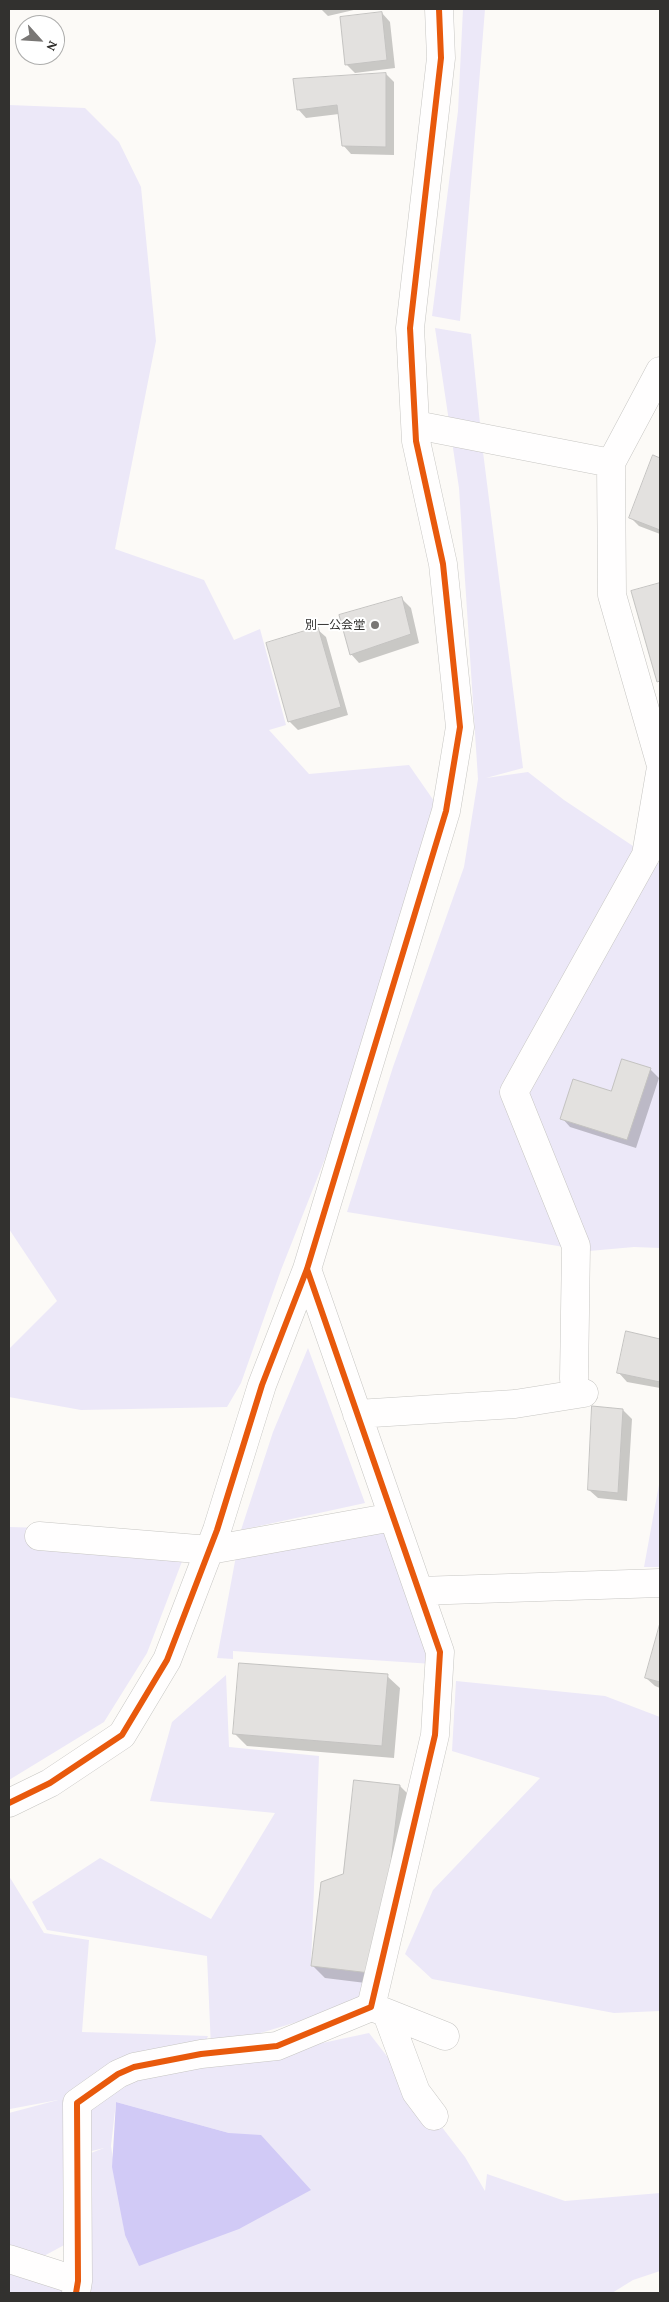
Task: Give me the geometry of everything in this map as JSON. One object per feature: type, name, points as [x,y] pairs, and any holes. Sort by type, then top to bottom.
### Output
[{"type":"street","points":[[9,1803],[50,1783],[122,1735],[167,1660],[210,1550],[262,1385],[307,1269],[446,811],[460,727],[444,564],[416,441],[410,328],[441,58],[439,9]]},
{"type":"street","points":[[660,371],[611,463],[612,595],[660,762]]},
{"type":"street","points":[[416,425],[611,463]]},
{"type":"street","points":[[357,1414],[515,1404],[579,1386],[576,1246],[514,1092],[646,855],[660,773]]},
{"type":"street","points":[[307,1269],[440,1652],[435,1735],[379,2010],[416,2092],[434,2116]]},
{"type":"street","points":[[39,1536],[210,1550],[393,1517]]},
{"type":"street","points":[[418,1591],[660,1583]]},
{"type":"street","points":[[9,2259],[77,2287],[77,2103],[118,2074],[134,2067],[200,2054],[277,2046],[379,2010],[445,2036]]},
{"type":"shaded area","points":[[463,9],[485,9],[460,321],[432,316],[458,111]]},
{"type":"shaded area","points":[[9,105],[85,108],[119,142],[141,187],[156,341],[115,549],[204,580],[234,640],[260,629],[286,725],[269,730],[309,774],[409,765],[434,801],[405,911],[341,1118],[281,1270],[241,1383],[227,1407],[81,1410],[9,1397],[9,1349],[57,1301],[9,1229]]},
{"type":"shaded area","points":[[435,328],[471,334],[482,444],[523,768],[486,778],[528,772],[564,800],[660,864],[660,1248],[634,1247],[589,1251],[347,1212],[393,1067],[464,867],[478,779],[459,488]]},
{"type":"shaded area","points":[[308,1348],[365,1503],[241,1530],[273,1432]]},
{"type":"shaded area","points":[[660,1479],[660,1567],[644,1567]]},
{"type":"shaded area","points":[[393,1517],[433,1664],[233,1651],[233,1659],[217,1658],[236,1556]]},
{"type":"shaded area","points":[[9,1527],[46,1528],[186,1551],[147,1653],[104,1722],[9,1780]]},
{"type":"shaded area","points":[[226,1675],[229,1747],[319,1756],[311,1966],[370,1972],[363,2002],[211,2048],[207,1956],[47,1930],[32,1902],[100,1858],[211,1919],[275,1813],[150,1801],[172,1722]]},
{"type":"shaded area","points":[[456,1681],[605,1696],[660,1717],[660,2011],[614,2013],[432,1979],[405,1954],[433,1890],[540,1778],[452,1751]]},
{"type":"shaded area","points":[[9,1876],[44,1933],[89,1940],[82,2032],[208,2036],[200,2054],[271,2054],[369,2033],[465,2157],[485,2191],[487,2174],[565,2201],[660,2193],[660,2271],[633,2280],[612,2293],[91,2293],[78,2158],[104,2148],[84,2153],[75,2104],[68,2243],[42,2257],[9,2246],[9,2113],[58,2100],[10,2109]],"holes":[[[116,2102],[229,2133],[125,2235],[111,2146]]]},
{"type":"shaded area","points":[[116,2102],[229,2133],[261,2135],[311,2190],[239,2229],[139,2266],[125,2235],[112,2167]]},
{"type":"shaded area","points":[[9,2266],[76,2293],[9,2293]]},
{"type":"building","points":[[382,12],[387,60],[345,65],[340,17]]},
{"type":"building","points":[[386,73],[386,147],[342,146],[337,105],[297,110],[293,79]]},
{"type":"building","points":[[653,455],[660,458],[660,530],[629,518]]},
{"type":"building","points":[[660,583],[660,681],[657,682],[631,591]]},
{"type":"building","name":"別一公会堂","points":[[402,597],[411,634],[350,655],[339,615]]},
{"type":"building","points":[[318,627],[341,707],[288,722],[266,643]]},
{"type":"building","points":[[622,1059],[651,1068],[627,1140],[560,1119],[573,1079],[611,1091]]},
{"type":"building","points":[[626,1331],[660,1339],[660,1382],[617,1373]]},
{"type":"building","points":[[592,1406],[623,1409],[618,1493],[588,1490]]},
{"type":"building","points":[[660,1623],[660,1682],[645,1678]]},
{"type":"building","points":[[239,1663],[388,1674],[382,1746],[233,1734]]},
{"type":"building","points":[[354,1780],[400,1785],[378,1974],[311,1966],[321,1882],[343,1874]]},
{"type":"cycle path","points":[[9,1803],[50,1783],[122,1735],[167,1660],[217,1530],[262,1385],[307,1269],[446,811],[460,727],[443,564],[416,441],[410,328],[441,58],[439,9]]},
{"type":"cycle path","points":[[76,2293],[78,2281],[77,2103],[118,2074],[134,2067],[201,2054],[277,2046],[371,2007],[435,1735],[440,1652],[307,1269]]},
{"type":"place","name":"別一公会堂","points":[[375,625]]}]
